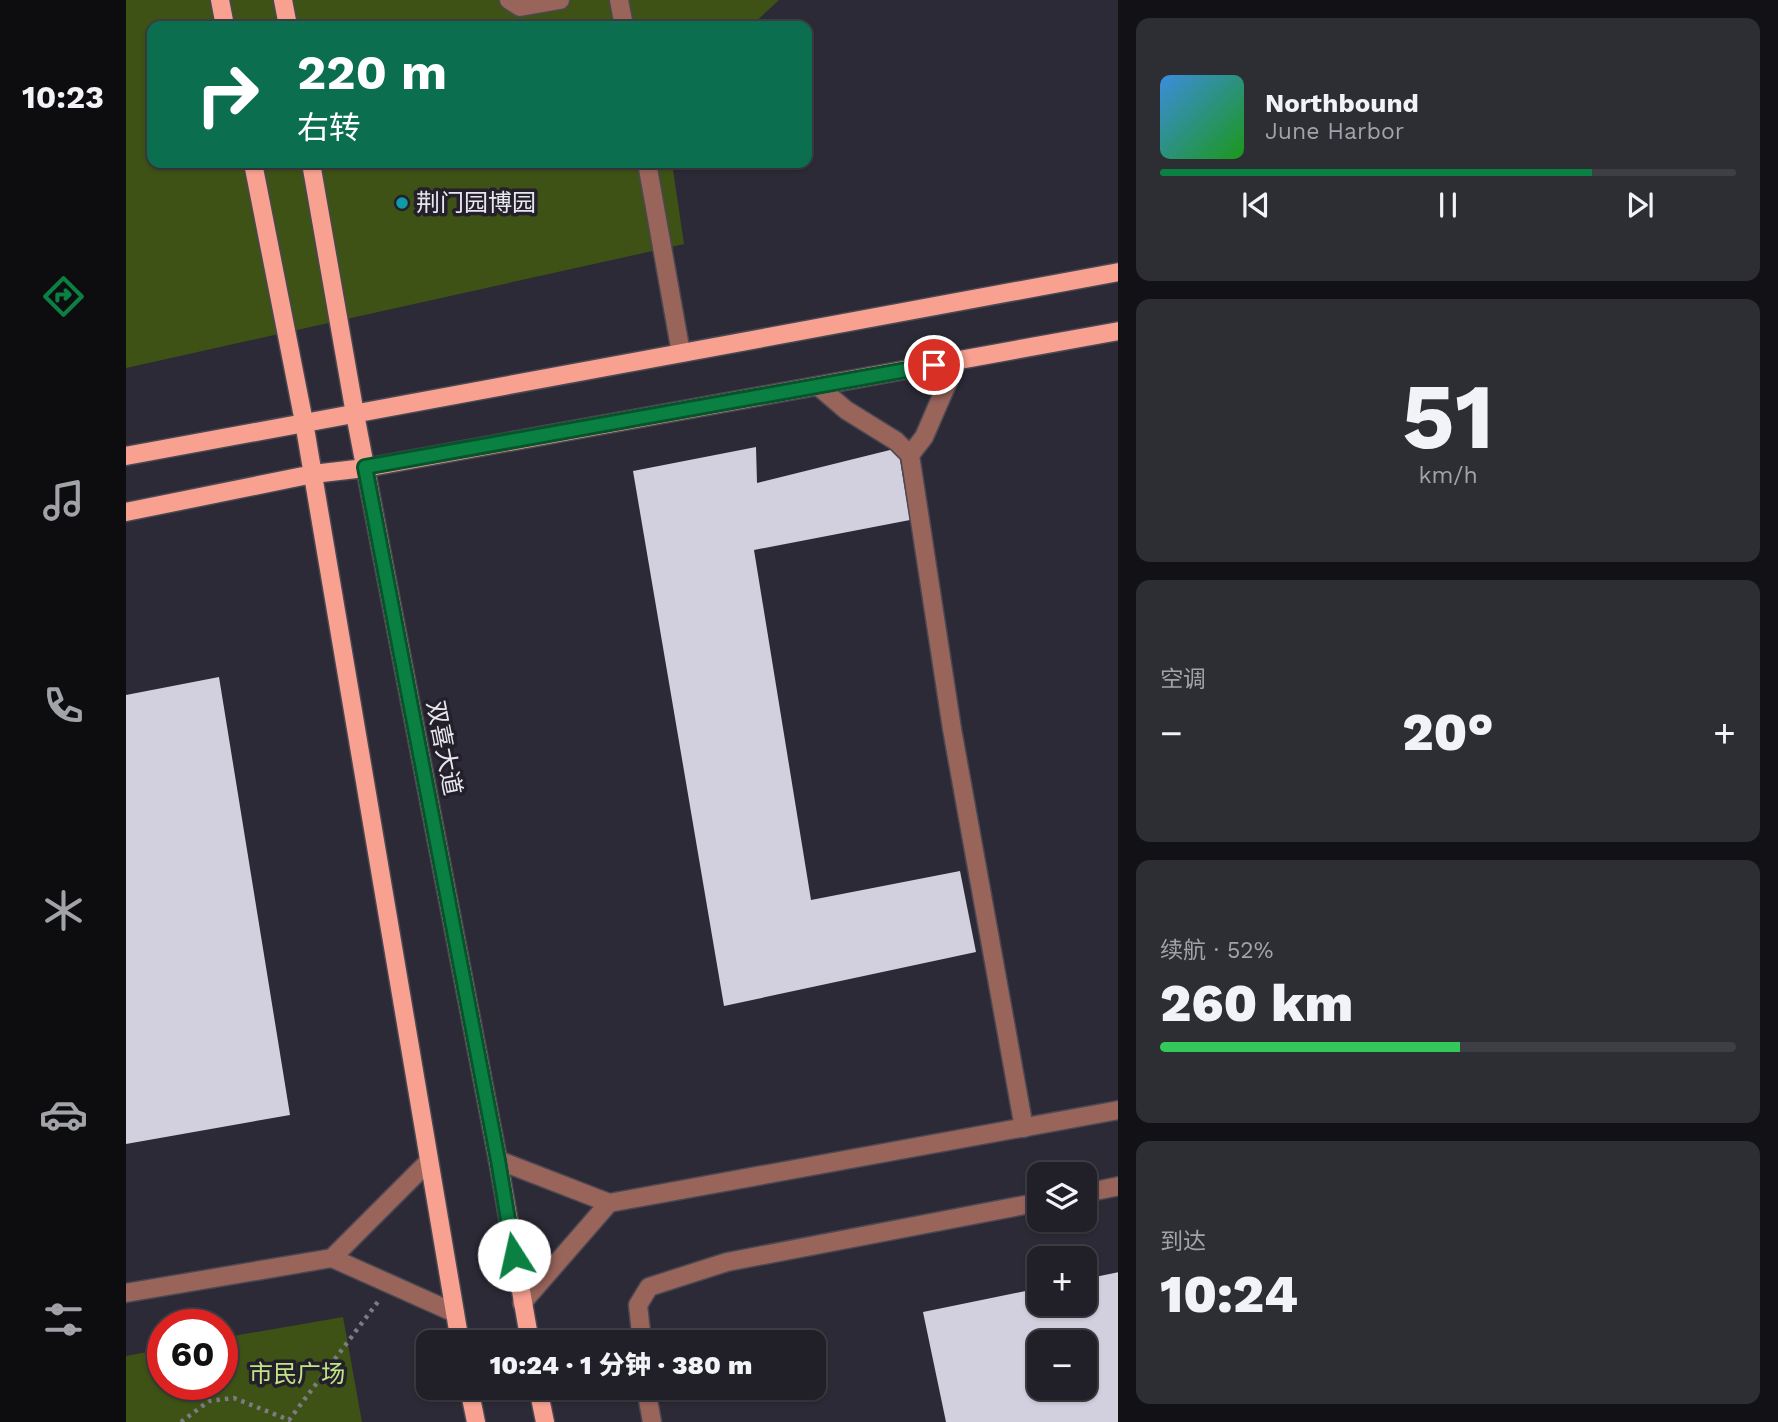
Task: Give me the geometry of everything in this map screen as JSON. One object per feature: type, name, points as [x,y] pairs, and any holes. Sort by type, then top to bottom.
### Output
[{"type":"main road","points":[[220,0],[224,21]]},
{"type":"main road","points":[[283,0],[287,21]]},
{"type":"main road","points":[[254,168],[304,422],[458,1330]]},
{"type":"main road","name":"双喜大道","points":[[312,168],[355,414],[498,1160],[528,1330]]},
{"type":"main road","points":[[126,456],[1118,272]]},
{"type":"main road","points":[[126,512],[313,474],[365,467],[1118,331]]},
{"type":"main road","points":[[471,1400],[476,1422]]},
{"type":"main road","points":[[540,1400],[545,1422]]},
{"type":"street","points":[[509,0],[520,7],[560,0]]},
{"type":"street","points":[[619,0],[623,21]]},
{"type":"street","points":[[649,168],[681,353]]},
{"type":"street","points":[[911,455],[924,437],[957,361]]},
{"type":"street","points":[[818,386],[846,410],[896,441],[911,455],[952,729],[1024,1128]]},
{"type":"street","points":[[498,1160],[609,1203],[1118,1110]]},
{"type":"street","points":[[332,1258],[429,1161]]},
{"type":"street","points":[[1097,1190],[1118,1186]]},
{"type":"street","points":[[522,1303],[609,1203]]},
{"type":"street","points":[[641,1330],[638,1305],[649,1287],[727,1262],[1027,1204]]},
{"type":"street","points":[[126,1293],[332,1258],[455,1313]]},
{"type":"street","points":[[648,1400],[652,1422]]},
{"type":"path","points":[[181,1422],[209,1401],[234,1398],[289,1420],[391,1284]]},
{"type":"green space","name":"荆门园博园","points":[[126,0],[779,0],[756,21],[147,21],[147,168],[673,168],[684,244],[126,368]]},
{"type":"green space","name":"市民广场","points":[[343,1317],[362,1422],[126,1422],[126,1356],[147,1352],[147,1400],[238,1400],[238,1335]]},
{"type":"building","points":[[756,447],[757,483],[898,448],[910,520],[754,550],[811,900],[960,871],[976,952],[724,1006],[633,471]]},
{"type":"building","points":[[219,677],[290,1115],[126,1144],[126,695]]},
{"type":"building","points":[[1118,1272],[1118,1422],[946,1422],[923,1312],[1027,1291],[1027,1316],[1097,1316],[1097,1277]]},
{"type":"place","name":"荆门园博园","points":[[402,203]]},
{"type":"route","points":[[514,1255],[365,467],[934,365]]}]
